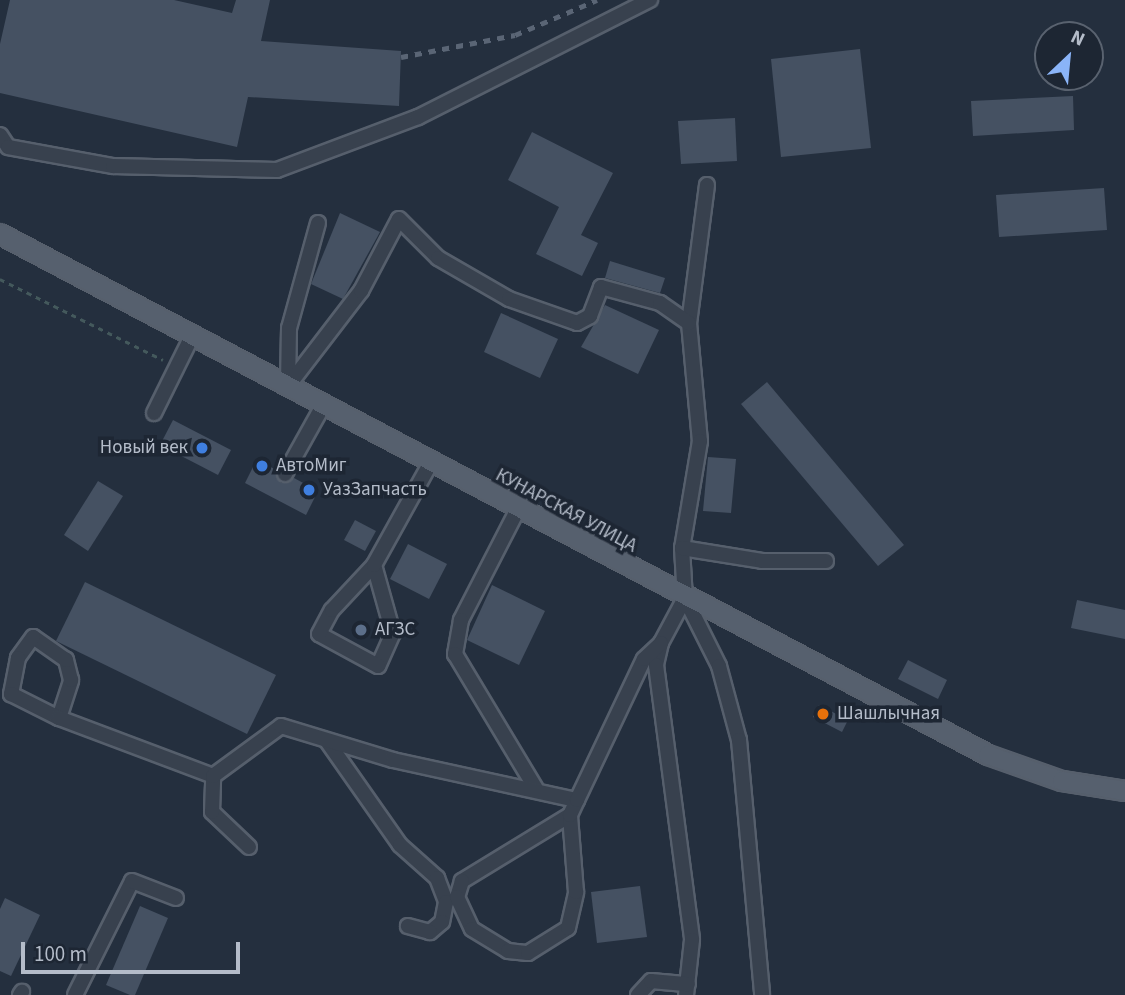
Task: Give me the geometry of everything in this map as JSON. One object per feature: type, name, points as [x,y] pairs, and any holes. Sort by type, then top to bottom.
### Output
[{"type":"main road","name":"КУНАРСКАЯ УЛИЦА","points":[[0,234],[685,598],[988,755],[1062,781],[1125,791]]},
{"type":"street","points":[[3,146],[113,166],[277,170],[418,117],[650,0]]},
{"type":"street","points":[[707,185],[689,323],[700,441],[682,548],[685,598],[719,666],[739,740],[762,995]]},
{"type":"street","points":[[288,386],[361,291],[399,219],[438,258],[532,307],[577,323],[590,316],[601,287],[660,303],[689,323]]},
{"type":"street","points":[[288,386],[289,328],[318,223]]},
{"type":"street","points":[[154,413],[174,365],[192,336]]},
{"type":"street","points":[[285,474],[324,404]]},
{"type":"street","points":[[374,565],[393,633],[378,666],[318,634],[332,610],[374,565],[431,462]]},
{"type":"street","points":[[518,509],[461,620],[455,654],[536,789]]},
{"type":"street","points":[[682,548],[762,561],[825,561]]},
{"type":"street","points":[[638,995],[651,981],[687,990],[692,940],[656,665],[661,643],[685,598]]},
{"type":"street","points":[[60,718],[71,680],[66,660],[33,637],[7,683],[11,694],[60,718],[213,776]]},
{"type":"street","points":[[327,741],[400,845],[437,878],[472,929],[508,951],[528,953],[556,940],[573,914],[570,815],[644,659],[661,643]]},
{"type":"street","points":[[213,776],[281,726],[327,741],[577,800]]},
{"type":"street","points":[[213,776],[212,812],[249,847]]},
{"type":"street","points":[[408,926],[430,932],[442,922],[462,881],[570,815]]},
{"type":"street","points":[[437,878],[462,881]]},
{"type":"street","points":[[75,995],[132,881],[176,898]]},
{"type":"path","points":[[0,279],[174,365]]},
{"type":"building","points":[[10,0],[174,0],[232,13],[236,0],[270,0],[261,41],[401,51],[399,106],[248,97],[237,147],[0,93],[0,44]]},
{"type":"building","points":[[860,49],[871,148],[781,157],[771,59]]},
{"type":"building","points":[[1073,96],[1074,130],[973,136],[971,101]]},
{"type":"building","points":[[735,118],[737,161],[681,164],[678,121]]},
{"type":"building","points":[[532,132],[613,173],[581,235],[598,243],[582,276],[536,254],[559,207],[508,180]]},
{"type":"building","points":[[1104,188],[1107,230],[999,237],[996,195]]},
{"type":"building","points":[[340,213],[380,232],[343,299],[311,284]]},
{"type":"building","points":[[610,261],[665,278],[660,293],[605,278]]},
{"type":"building","points":[[605,305],[659,330],[638,374],[581,347]]},
{"type":"building","points":[[501,313],[558,339],[540,378],[484,352]]},
{"type":"building","points":[[767,382],[904,545],[878,566],[741,404]]},
{"type":"building","points":[[173,420],[231,450],[218,475],[160,445]]},
{"type":"building","points":[[708,457],[736,459],[731,513],[703,511]]},
{"type":"building","points":[[257,459],[276,470],[281,483],[294,478],[318,491],[306,515],[245,483]]},
{"type":"building","points":[[98,481],[123,496],[88,551],[64,535]]},
{"type":"building","points":[[355,520],[376,531],[365,551],[344,540]]},
{"type":"building","points":[[408,544],[447,564],[429,599],[390,579]]},
{"type":"building","points":[[85,582],[276,675],[247,734],[56,641]]},
{"type":"building","points":[[492,585],[545,611],[519,665],[467,640]]},
{"type":"building","points":[[1077,600],[1125,610],[1125,639],[1071,628]]},
{"type":"building","points":[[908,660],[947,680],[938,699],[898,679]]},
{"type":"building","points":[[819,705],[848,720],[842,732],[813,717]]},
{"type":"building","points":[[640,886],[647,937],[597,943],[591,892]]},
{"type":"building","points":[[5,898],[40,915],[11,976],[0,971],[0,909]]},
{"type":"building","points":[[140,906],[168,918],[135,995],[130,995],[106,985]]},
{"type":"railway","points":[[401,57],[515,35],[597,0]]},
{"type":"place","name":"Новый век","points":[[202,448]]},
{"type":"place","name":"АвтоМиг","points":[[262,466]]},
{"type":"place","name":"УазЗапчасть","points":[[309,490]]},
{"type":"place","name":"АГЗС","points":[[361,630]]},
{"type":"place","name":"Шашлычная","points":[[823,714]]}]
